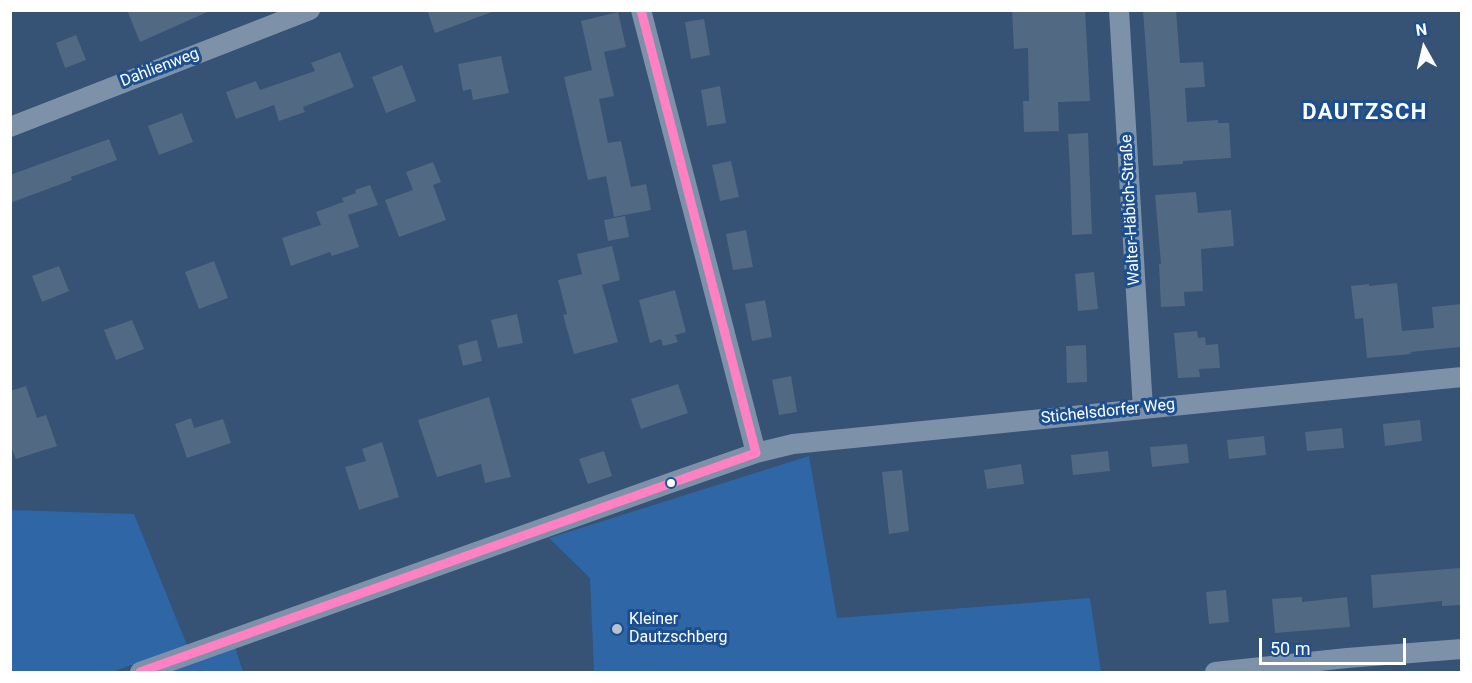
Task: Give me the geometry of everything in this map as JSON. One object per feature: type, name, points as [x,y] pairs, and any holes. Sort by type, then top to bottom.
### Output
[{"type":"street","name":"Dahlienweg","points":[[10,127],[309,10]]},
{"type":"street","points":[[641,10],[756,453]]},
{"type":"street","name":"Walter-Häbich-Straße","points":[[1119,10],[1143,409]]},
{"type":"street","name":"Stichelsdorfer Weg","points":[[140,672],[756,453],[793,444],[1461,377]]},
{"type":"street","points":[[1215,672],[1348,665],[1461,649]]},
{"type":"shaded area","points":[[809,456],[837,618],[1090,598],[1101,672],[594,672],[590,578],[549,538]]},
{"type":"shaded area","points":[[11,510],[134,514],[187,645],[112,672],[11,672]]},
{"type":"shaded area","points":[[235,647],[243,672],[166,672]]},
{"type":"building","points":[[127,10],[212,10],[140,42]]},
{"type":"building","points":[[427,10],[492,10],[492,12],[435,33]]},
{"type":"building","points":[[1012,10],[1085,10],[1090,101],[1058,102],[1059,131],[1024,132],[1023,101],[1029,101],[1028,48],[1014,49]]},
{"type":"building","points":[[1143,10],[1176,10],[1180,63],[1203,62],[1205,87],[1185,88],[1187,122],[1218,120],[1218,123],[1229,123],[1231,158],[1183,161],[1183,164],[1153,166]]},
{"type":"building","points":[[618,12],[626,47],[604,52],[614,96],[599,99],[608,143],[621,141],[631,187],[646,184],[651,210],[614,217],[606,176],[588,180],[564,77],[592,70],[581,21]]},
{"type":"building","points":[[704,19],[710,55],[691,59],[685,22]]},
{"type":"building","points":[[76,35],[86,60],[65,68],[56,43]]},
{"type":"building","points":[[340,52],[354,87],[303,107],[305,112],[279,121],[274,105],[236,119],[226,92],[256,81],[260,90],[315,71],[311,63]]},
{"type":"building","points":[[501,56],[509,93],[473,100],[471,89],[463,91],[458,64]]},
{"type":"building","points":[[402,65],[416,101],[386,113],[372,77]]},
{"type":"building","points":[[720,86],[726,123],[707,126],[701,90]]},
{"type":"building","points":[[182,113],[193,142],[159,155],[148,126]]},
{"type":"building","points":[[1088,133],[1092,234],[1072,235],[1068,134]]},
{"type":"building","points":[[109,139],[117,160],[10,203],[10,175]]},
{"type":"building","points":[[731,161],[739,197],[720,201],[712,165]]},
{"type":"building","points":[[433,162],[441,182],[433,185],[446,220],[399,237],[385,200],[413,190],[406,172]]},
{"type":"building","points":[[370,185],[378,205],[348,215],[359,247],[332,256],[330,252],[291,266],[282,238],[321,225],[316,212],[344,203],[342,198]]},
{"type":"building","points":[[1196,192],[1198,213],[1231,210],[1234,246],[1201,249],[1203,291],[1184,292],[1185,306],[1161,307],[1159,264],[1161,264],[1155,195]]},
{"type":"building","points":[[625,216],[629,237],[608,241],[604,220]]},
{"type":"building","points":[[746,230],[753,267],[733,270],[726,234]]},
{"type":"building","points":[[612,246],[620,280],[602,285],[618,342],[574,354],[563,315],[567,314],[558,280],[582,274],[577,254]]},
{"type":"building","points":[[214,261],[228,298],[199,309],[185,272]]},
{"type":"building","points":[[59,266],[69,291],[42,302],[32,276]]},
{"type":"building","points":[[1094,272],[1098,309],[1078,311],[1075,274]]},
{"type":"building","points":[[1397,283],[1402,331],[1434,328],[1432,307],[1461,304],[1461,347],[1367,358],[1363,318],[1355,319],[1351,286]]},
{"type":"building","points":[[675,290],[686,332],[675,335],[678,342],[663,346],[661,339],[650,343],[639,300]]},
{"type":"building","points":[[765,300],[772,337],[752,341],[745,304]]},
{"type":"building","points":[[517,314],[523,343],[498,348],[491,320]]},
{"type":"building","points":[[132,320],[144,349],[116,360],[104,330]]},
{"type":"building","points":[[1197,331],[1198,338],[1205,337],[1206,345],[1218,344],[1220,368],[1199,369],[1200,377],[1178,378],[1174,333]]},
{"type":"building","points":[[477,340],[482,361],[463,366],[458,345]]},
{"type":"building","points":[[1086,345],[1087,382],[1067,383],[1066,346]]},
{"type":"building","points":[[791,376],[797,412],[779,415],[772,380]]},
{"type":"building","points":[[678,384],[688,413],[641,429],[631,399]]},
{"type":"building","points":[[26,386],[37,418],[46,415],[57,446],[16,459],[10,444],[10,391]]},
{"type":"building","points":[[489,397],[511,477],[485,483],[481,464],[437,477],[418,420]]},
{"type":"building","points":[[191,418],[194,428],[223,419],[231,443],[187,458],[175,424]]},
{"type":"building","points":[[1420,420],[1422,441],[1385,446],[1383,424]]},
{"type":"building","points":[[1342,428],[1344,448],[1307,451],[1305,432]]},
{"type":"building","points":[[1264,436],[1266,455],[1229,459],[1227,440]]},
{"type":"building","points":[[382,442],[399,497],[359,510],[345,467],[366,461],[362,449]]},
{"type":"building","points":[[1187,444],[1189,463],[1152,467],[1150,447]]},
{"type":"building","points":[[604,451],[612,476],[588,484],[579,459]]},
{"type":"building","points":[[1108,451],[1110,471],[1073,475],[1071,455]]},
{"type":"building","points":[[1021,464],[1024,484],[987,489],[984,470]]},
{"type":"building","points":[[902,470],[909,531],[889,534],[882,472]]},
{"type":"building","points":[[1461,568],[1461,605],[1442,606],[1442,601],[1373,608],[1371,575]]},
{"type":"building","points":[[1226,590],[1229,622],[1209,624],[1206,592]]},
{"type":"building","points":[[1302,597],[1302,602],[1347,597],[1350,627],[1275,633],[1272,599]]},
{"type":"transit line","points":[[641,10],[756,453]]},
{"type":"transit line","points":[[140,672],[756,453]]},
{"type":"place","name":"Kleiner Dautzschberg","points":[[617,629]]},
{"type":"district","name":"DAUTZSCH","points":[[1365,113]]}]
